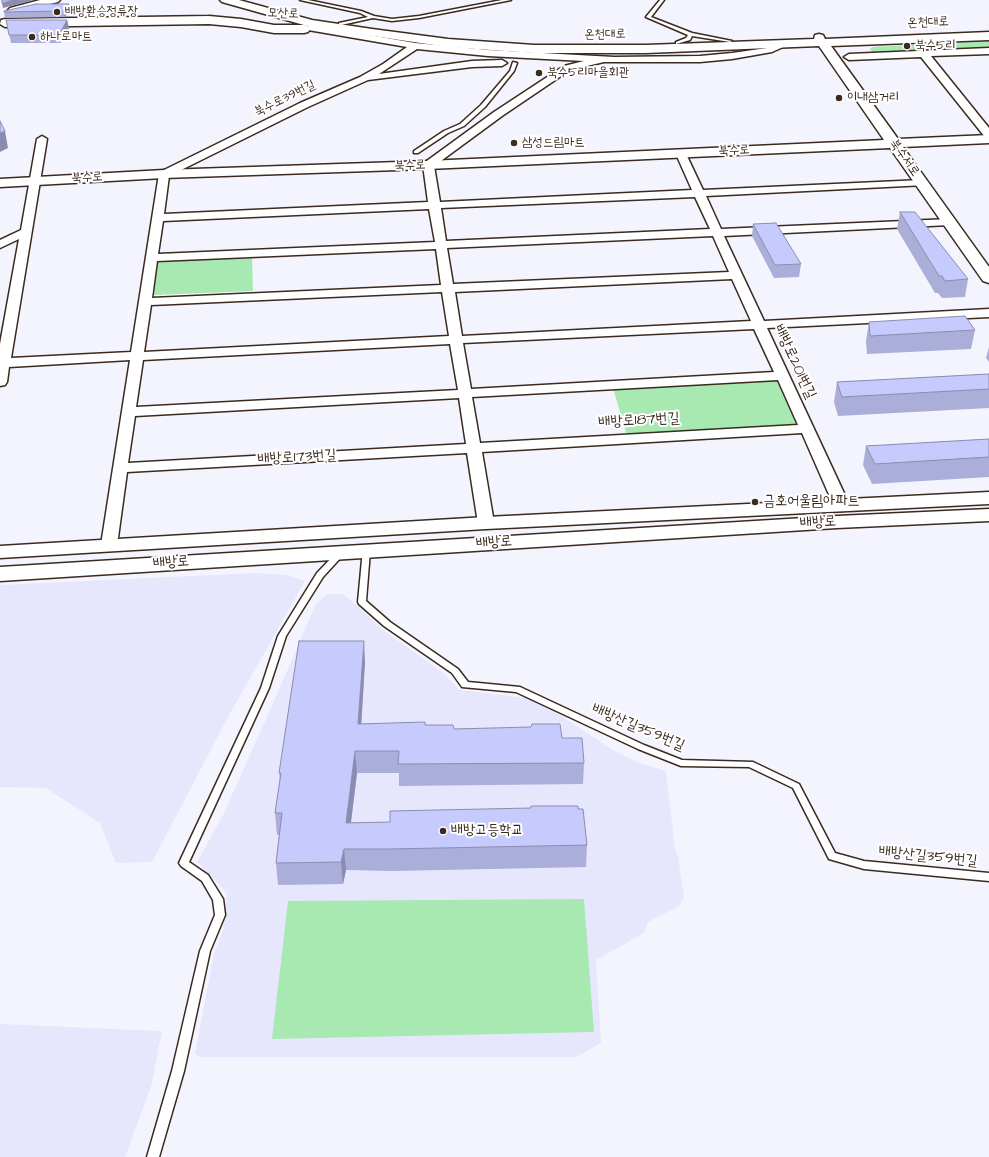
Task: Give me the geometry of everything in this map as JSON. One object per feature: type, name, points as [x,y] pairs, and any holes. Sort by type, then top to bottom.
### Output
[{"type":"street","points":[[2,15],[54,0]]},
{"type":"street","name":"온천대로","points":[[226,0],[248,3],[341,24],[400,33],[524,43],[603,45],[989,36]]},
{"type":"street","points":[[209,20],[225,20],[243,17],[247,13],[248,3]]},
{"type":"street","name":"온천대로","points":[[248,3],[325,26],[434,42],[534,49],[701,53],[821,40]]},
{"type":"street","points":[[2,15],[16,21],[42,4]]},
{"type":"street","points":[[2,15],[56,22]]},
{"type":"street","points":[[23,16],[35,20],[56,22]]},
{"type":"street","name":"모산로","points":[[56,22],[209,20],[240,23],[274,29],[311,28],[341,24]]},
{"type":"street","points":[[311,28],[415,46],[488,53],[602,60],[701,53]]},
{"type":"street","name":"온천대로","points":[[836,40],[989,31]]},
{"type":"street","name":"북수서로","points":[[821,40],[967,222]]},
{"type":"street","points":[[836,40],[857,69]]},
{"type":"street","name":"북수로39번길","points":[[164,174],[304,105],[363,79],[386,66],[415,46]]},
{"type":"street","points":[[849,57],[989,51]]},
{"type":"street","points":[[924,54],[989,135]]},
{"type":"street","points":[[486,524],[428,165],[498,114],[567,68],[602,60]]},
{"type":"street","points":[[363,79],[472,64],[515,62],[588,63]]},
{"type":"street","points":[[0,382],[2,363],[27,231],[42,139]]},
{"type":"street","name":"북수서로","points":[[901,139],[922,183],[989,278]]},
{"type":"street","name":"북수로","points":[[0,183],[164,174],[428,165],[681,154],[901,139],[989,139]]},
{"type":"street","name":"배방로201번길","points":[[681,154],[842,506]]},
{"type":"street","points":[[109,545],[164,174]]},
{"type":"street","points":[[158,218],[922,183]]},
{"type":"street","points":[[152,258],[950,222]]},
{"type":"street","points":[[0,244],[27,231]]},
{"type":"street","points":[[145,302],[736,275]]},
{"type":"street","points":[[2,363],[989,313]]},
{"type":"street","points":[[129,412],[782,376]]},
{"type":"street","name":"배방로187번길","points":[[474,448],[806,429]]},
{"type":"street","name":"배방로173번길","points":[[121,468],[474,448]]},
{"type":"street","name":"배방로","points":[[0,552],[486,524],[989,498]]},
{"type":"street","name":"배방로","points":[[0,574],[837,522],[989,515]]},
{"type":"lane","points":[[302,0],[392,20],[509,0]]},
{"type":"lane","points":[[662,0],[648,17],[691,34],[730,41]]},
{"type":"lane","points":[[341,24],[373,17]]},
{"type":"lane","points":[[678,43],[688,39],[691,34]]},
{"type":"lane","points":[[416,152],[446,132],[462,125],[483,106],[512,71],[515,62]]},
{"type":"lane","name":"배방산길359번길","points":[[366,551],[362,602],[387,624],[455,672],[465,685],[517,689],[641,747],[682,763],[750,764],[796,786],[832,856],[864,865],[989,877]]},
{"type":"lane","points":[[153,1157],[178,1071],[205,951],[220,915],[218,899],[205,878],[184,863],[265,688],[282,636],[320,575],[341,552]]},
{"type":"shaded area","points":[[256,573],[287,575],[305,581],[228,717],[152,862],[116,863],[100,823],[46,788],[0,787],[0,585]]},
{"type":"shaded area","name":"배방고등학교","points":[[327,594],[343,594],[359,607],[379,627],[442,672],[460,690],[527,698],[548,707],[613,750],[639,763],[666,771],[675,849],[678,857],[684,897],[679,906],[648,922],[644,933],[596,960],[601,1043],[576,1057],[199,1057],[195,1053],[214,954],[223,930],[227,893],[197,862],[224,813],[316,604]]},
{"type":"shaded area","points":[[0,1024],[162,1031],[151,1087],[125,1157],[0,1157]]},
{"type":"green space","points":[[989,41],[989,49],[877,54],[873,53],[870,49],[872,47]]},
{"type":"green space","points":[[252,257],[253,291],[154,295],[158,260]]},
{"type":"green space","points":[[787,378],[810,428],[628,439],[613,388]]},
{"type":"green space","points":[[584,899],[594,1032],[272,1039],[288,901]]},
{"type":"building","points":[[2,0],[14,0],[2,3]]},
{"type":"building","points":[[36,4],[69,4],[64,11],[4,12]]},
{"type":"building","points":[[6,20],[67,20],[59,35],[9,35]]},
{"type":"building","points":[[0,121],[5,131],[0,133]]},
{"type":"building","points":[[900,212],[915,212],[968,279],[945,281],[942,276],[939,276]]},
{"type":"building","points":[[776,223],[801,264],[775,265],[753,224]]},
{"type":"building","points":[[965,316],[975,330],[870,336],[869,322]]},
{"type":"building","points":[[989,374],[989,389],[842,397],[837,382]]},
{"type":"building","points":[[989,439],[989,457],[875,464],[866,446]]},
{"type":"building","name":"배방고등학교","points":[[299,641],[364,641],[358,724],[425,722],[425,725],[453,725],[454,729],[531,727],[532,724],[560,724],[562,738],[582,738],[584,763],[398,764],[399,751],[355,751],[346,823],[390,822],[390,811],[531,808],[531,806],[578,806],[578,809],[583,809],[587,845],[344,849],[341,862],[276,863],[282,813],[275,813],[281,773],[279,773]]},
{"type":"place","name":"배방환승정류장","points":[[57,12]]},
{"type":"place","name":"하나로마트","points":[[32,37]]},
{"type":"place","name":"북수5리","points":[[907,46]]},
{"type":"place","name":"북수5리마을회관","points":[[539,73]]},
{"type":"place","name":"이내삼거리","points":[[839,98]]},
{"type":"place","name":"삼성드림마트","points":[[514,143]]},
{"type":"place","name":"금호어울림아파트","points":[[755,502]]},
{"type":"place","name":"배방고등학교","points":[[443,831]]}]
